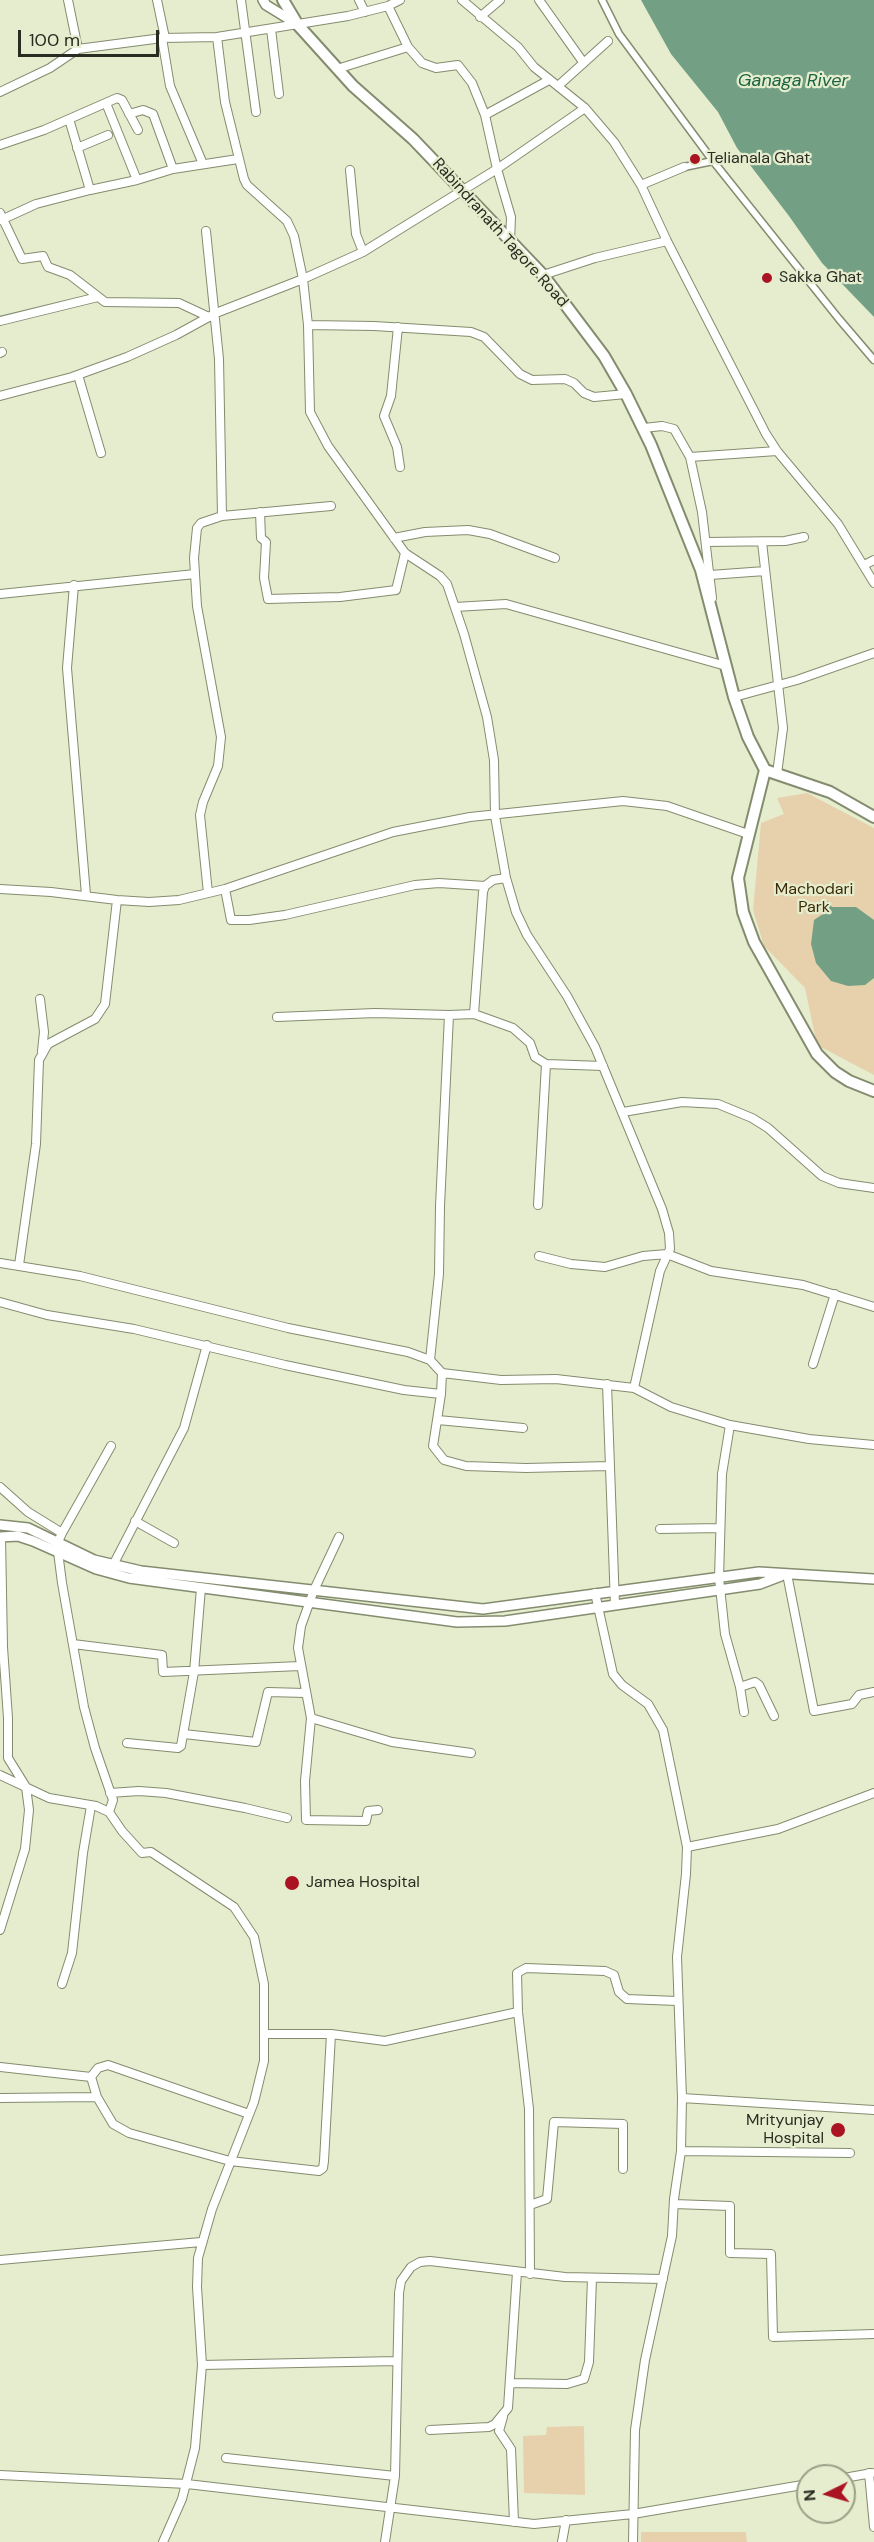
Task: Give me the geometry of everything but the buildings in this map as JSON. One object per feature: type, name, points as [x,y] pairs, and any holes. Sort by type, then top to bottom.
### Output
[{"type":"main road","name":"Rabindranath Tagore Road","points":[[283,0],[298,25],[337,69],[413,139],[543,275],[604,356],[644,428],[701,570],[734,697],[748,737],[765,770]]},
{"type":"main road","points":[[874,817],[830,792],[765,770],[738,878],[743,912],[754,942],[817,1054],[825,1064],[849,1081],[874,1090]]},
{"type":"street","points":[[68,0],[78,49]]},
{"type":"street","points":[[158,0],[170,86],[203,164]]},
{"type":"street","points":[[241,0],[256,112]]},
{"type":"street","points":[[262,0],[266,5],[298,25]]},
{"type":"street","points":[[359,0],[365,12]]},
{"type":"street","points":[[0,92],[50,68],[78,49],[164,38],[218,37],[247,33],[365,12],[400,0]]},
{"type":"street","points":[[462,0],[518,47],[534,67],[585,108],[614,142],[641,184],[667,241],[777,451],[838,524],[874,583]]},
{"type":"street","points":[[480,17],[500,0]]},
{"type":"street","points":[[538,0],[583,62]]},
{"type":"street","points":[[603,0],[619,34],[713,161],[874,360]]},
{"type":"street","points":[[388,6],[408,47],[426,66],[436,68],[456,65],[472,82],[485,115],[511,217],[510,241]]},
{"type":"street","points":[[272,29],[279,94]]},
{"type":"street","points":[[558,86],[583,62],[619,34]]},
{"type":"street","points":[[218,37],[225,102],[238,159],[247,185],[287,221],[294,236],[303,279],[308,326],[308,396],[314,423],[405,553],[440,576],[447,584],[487,717],[494,760],[495,816],[506,878],[516,912],[527,935],[567,996],[603,1066],[667,1224],[670,1240],[660,1271],[634,1388]]},
{"type":"street","points":[[337,69],[408,47]]},
{"type":"street","points":[[485,115],[549,80]]},
{"type":"street","points":[[0,145],[120,98],[138,130]]},
{"type":"street","points":[[106,103],[137,180]]},
{"type":"street","points":[[0,396],[78,375],[151,346],[213,315],[363,252],[497,169],[585,108]]},
{"type":"street","points":[[129,114],[143,110],[153,114],[173,169]]},
{"type":"street","points":[[69,119],[90,190]]},
{"type":"street","points":[[77,148],[108,135]]},
{"type":"street","points":[[213,315],[179,303],[105,302],[70,275],[48,267],[43,256],[22,259],[1,217],[36,204],[173,169],[238,159]]},
{"type":"street","points":[[641,184],[684,167],[713,161]]},
{"type":"street","points":[[350,170],[356,234],[363,252]]},
{"type":"street","points":[[206,231],[213,315],[222,516]]},
{"type":"street","points":[[543,275],[595,258],[667,241]]},
{"type":"street","points":[[0,321],[98,297]]},
{"type":"street","points":[[308,326],[398,327],[478,334],[520,374],[532,380],[565,379],[574,383],[584,393],[594,397],[626,394]]},
{"type":"street","points":[[398,327],[391,396],[384,416],[397,447],[400,467]]},
{"type":"street","points":[[78,375],[101,453]]},
{"type":"street","points":[[644,428],[662,426],[674,429],[690,457],[706,542],[712,608]]},
{"type":"street","points":[[690,457],[777,451]]},
{"type":"street","points":[[208,893],[200,815],[218,766],[221,737],[205,658],[195,574],[197,528],[206,520],[222,516],[331,506]]},
{"type":"street","points":[[260,512],[261,538],[266,542],[264,578],[268,599],[340,597],[396,590],[405,553]]},
{"type":"street","points":[[393,537],[425,532],[468,530],[490,534],[555,558]]},
{"type":"street","points":[[706,542],[762,542],[804,537]]},
{"type":"street","points":[[762,542],[783,728],[777,774]]},
{"type":"street","points":[[864,565],[874,560]]},
{"type":"street","points":[[710,575],[765,571]]},
{"type":"street","points":[[0,594],[195,574]]},
{"type":"street","points":[[74,585],[67,662],[86,896]]},
{"type":"street","points":[[455,607],[506,604],[726,666]]},
{"type":"street","points":[[734,697],[777,686],[874,653]]},
{"type":"street","points":[[0,889],[149,902],[179,900],[225,889],[393,832],[470,818],[601,803],[642,801],[667,806],[748,834]]},
{"type":"street","points":[[225,889],[228,916],[231,920],[249,920],[285,915],[415,885],[439,883],[485,886],[493,880],[506,878]]},
{"type":"street","points":[[474,1014],[485,886]]},
{"type":"street","points":[[42,1052],[58,1037],[95,1019],[105,1004],[117,900]]},
{"type":"street","points":[[19,1265],[36,1144],[39,1060],[44,1032],[40,999]]},
{"type":"street","points":[[277,1017],[375,1013],[449,1016],[474,1014],[513,1028],[530,1043],[536,1057],[546,1064],[603,1066]]},
{"type":"street","points":[[430,1360],[439,1274],[449,1016]]},
{"type":"street","points":[[538,1204],[546,1064]]},
{"type":"street","points":[[623,1112],[682,1102],[718,1104],[752,1118],[768,1128],[822,1176],[839,1183],[874,1188]]},
{"type":"street","points":[[539,1256],[571,1264],[605,1267],[643,1256],[667,1254],[711,1272],[782,1281],[874,1306]]},
{"type":"street","points":[[0,1263],[110,1282],[288,1328],[408,1352],[430,1360],[442,1372],[501,1380],[556,1379],[634,1388],[671,1407],[730,1425],[809,1439],[874,1444]]},
{"type":"street","points":[[813,1364],[835,1294]]},
{"type":"street","points":[[0,1302],[47,1315],[134,1329],[277,1364],[369,1383],[441,1394]]},
{"type":"street","points":[[110,1569],[184,1428],[207,1346]]},
{"type":"street","points":[[442,1372],[438,1420],[433,1446],[437,1454],[451,1463],[526,1468],[610,1466]]},
{"type":"street","points":[[607,1384],[615,1605]]},
{"type":"street","points":[[438,1420],[523,1428]]},
{"type":"street","points":[[730,1425],[723,1458],[719,1578],[725,1634],[740,1687],[744,1712]]},
{"type":"street","points":[[109,1812],[113,1800],[90,1728],[73,1644],[58,1548],[62,1533],[111,1446]]},
{"type":"street","points":[[0,1486],[28,1512],[62,1533]]},
{"type":"street","points":[[135,1521],[174,1543]]},
{"type":"street","points":[[0,1525],[28,1528],[58,1548]]},
{"type":"street","points":[[660,1529],[720,1528]]},
{"type":"street","points":[[0,1930],[25,1849],[29,1810],[26,1787],[8,1758],[1,1537],[18,1536],[58,1548],[129,1578],[310,1604],[436,1620],[474,1622],[506,1621],[760,1584],[787,1574]]},
{"type":"street","points":[[339,1537],[314,1590],[299,1640],[300,1666],[311,1718],[305,1781],[306,1820],[366,1821],[368,1810],[378,1810]]},
{"type":"street","points":[[110,1569],[483,1609],[759,1572],[874,1579]]},
{"type":"street","points":[[787,1574],[814,1711],[852,1704],[859,1695],[874,1692]]},
{"type":"street","points":[[127,1743],[179,1748],[184,1734],[194,1672],[201,1588]]},
{"type":"street","points":[[595,1593],[613,1674],[622,1685],[648,1704],[663,1730],[687,1847],[678,1957],[677,2001],[682,2097],[681,2151],[672,2236],[645,2360],[635,2430],[633,2542]]},
{"type":"street","points":[[73,1644],[162,1655],[163,1672],[300,1666]]},
{"type":"street","points":[[740,1687],[755,1682],[759,1685],[774,1716]]},
{"type":"street","points":[[184,1734],[256,1742],[268,1692],[305,1693]]},
{"type":"street","points":[[311,1718],[392,1742],[471,1753]]},
{"type":"street","points":[[0,1775],[49,1798],[92,1806],[109,1812],[142,1853],[151,1852],[219,1895],[245,1920],[254,1937],[264,1984],[266,2034],[264,2061],[249,2114],[201,2242],[197,2287],[202,2365],[195,2448],[187,2484],[163,2542]]},
{"type":"street","points":[[110,1793],[126,1791],[166,1793],[287,1818]]},
{"type":"street","points":[[687,1847],[778,1829],[874,1793]]},
{"type":"street","points":[[62,1984],[72,1953],[82,1853],[92,1806]]},
{"type":"street","points":[[530,2274],[529,2109],[518,2012],[517,1973],[526,1968],[605,1971],[614,1974],[619,1992],[627,1999],[677,2001]]},
{"type":"street","points":[[266,2034],[331,2034],[385,2041],[518,2012]]},
{"type":"street","points":[[90,2077],[97,2097],[113,2124],[129,2133],[230,2161],[315,2172],[323,2168],[331,2034]]},
{"type":"street","points":[[90,2077],[98,2068],[108,2065],[249,2114]]},
{"type":"street","points":[[0,2067],[90,2077]]},
{"type":"street","points":[[0,2098],[97,2097]]},
{"type":"street","points":[[682,2097],[874,2110]]},
{"type":"street","points":[[530,2205],[547,2199],[554,2122],[624,2124],[623,2169]]},
{"type":"street","points":[[681,2151],[850,2153]]},
{"type":"street","points":[[674,2204],[730,2206],[730,2253],[771,2254],[773,2337],[874,2334]]},
{"type":"street","points":[[0,2260],[201,2242]]},
{"type":"street","points":[[385,2542],[395,2476],[401,2281],[411,2267],[420,2262],[430,2261],[530,2274],[663,2279]]},
{"type":"street","points":[[514,2522],[511,2449],[499,2431],[508,2409],[511,2383],[517,2272]]},
{"type":"street","points":[[511,2383],[567,2385],[584,2379],[589,2362],[592,2278]]},
{"type":"street","points":[[202,2365],[397,2361]]},
{"type":"street","points":[[430,2430],[484,2429],[495,2424],[504,2416]]},
{"type":"street","points":[[226,2458],[395,2476]]},
{"type":"street","points":[[856,2476],[872,2473],[874,2527]]},
{"type":"street","points":[[0,2475],[187,2484],[534,2524],[633,2514],[796,2486]]},
{"type":"street","points":[[562,2542],[567,2520]]},
{"type":"green space","name":"Machodari Park","points":[[807,793],[874,828],[874,1075],[817,1045],[805,988],[764,946],[753,910],[761,823],[784,814],[777,798]]},
{"type":"green space","points":[[584,2426],[585,2495],[524,2493],[523,2436],[546,2435],[547,2427]]},
{"type":"green space","points":[[641,2532],[746,2532],[747,2542],[641,2542]]},
{"type":"water","name":"Ganaga River","points":[[641,0],[874,0],[874,317],[822,263],[737,148],[718,112],[671,54]]},
{"type":"water","points":[[828,901],[832,907],[856,907],[874,920],[874,978],[865,985],[848,986],[831,981],[816,963],[811,944],[814,920],[823,914],[819,908]]},
{"type":"place","name":"Telianala Ghat","points":[[695,159]]},
{"type":"place","name":"Sakka Ghat","points":[[767,278]]},
{"type":"place","name":"Jamea Hospital","points":[[292,1883]]},
{"type":"place","name":"Mrityunjay Hospital","points":[[838,2130]]}]
